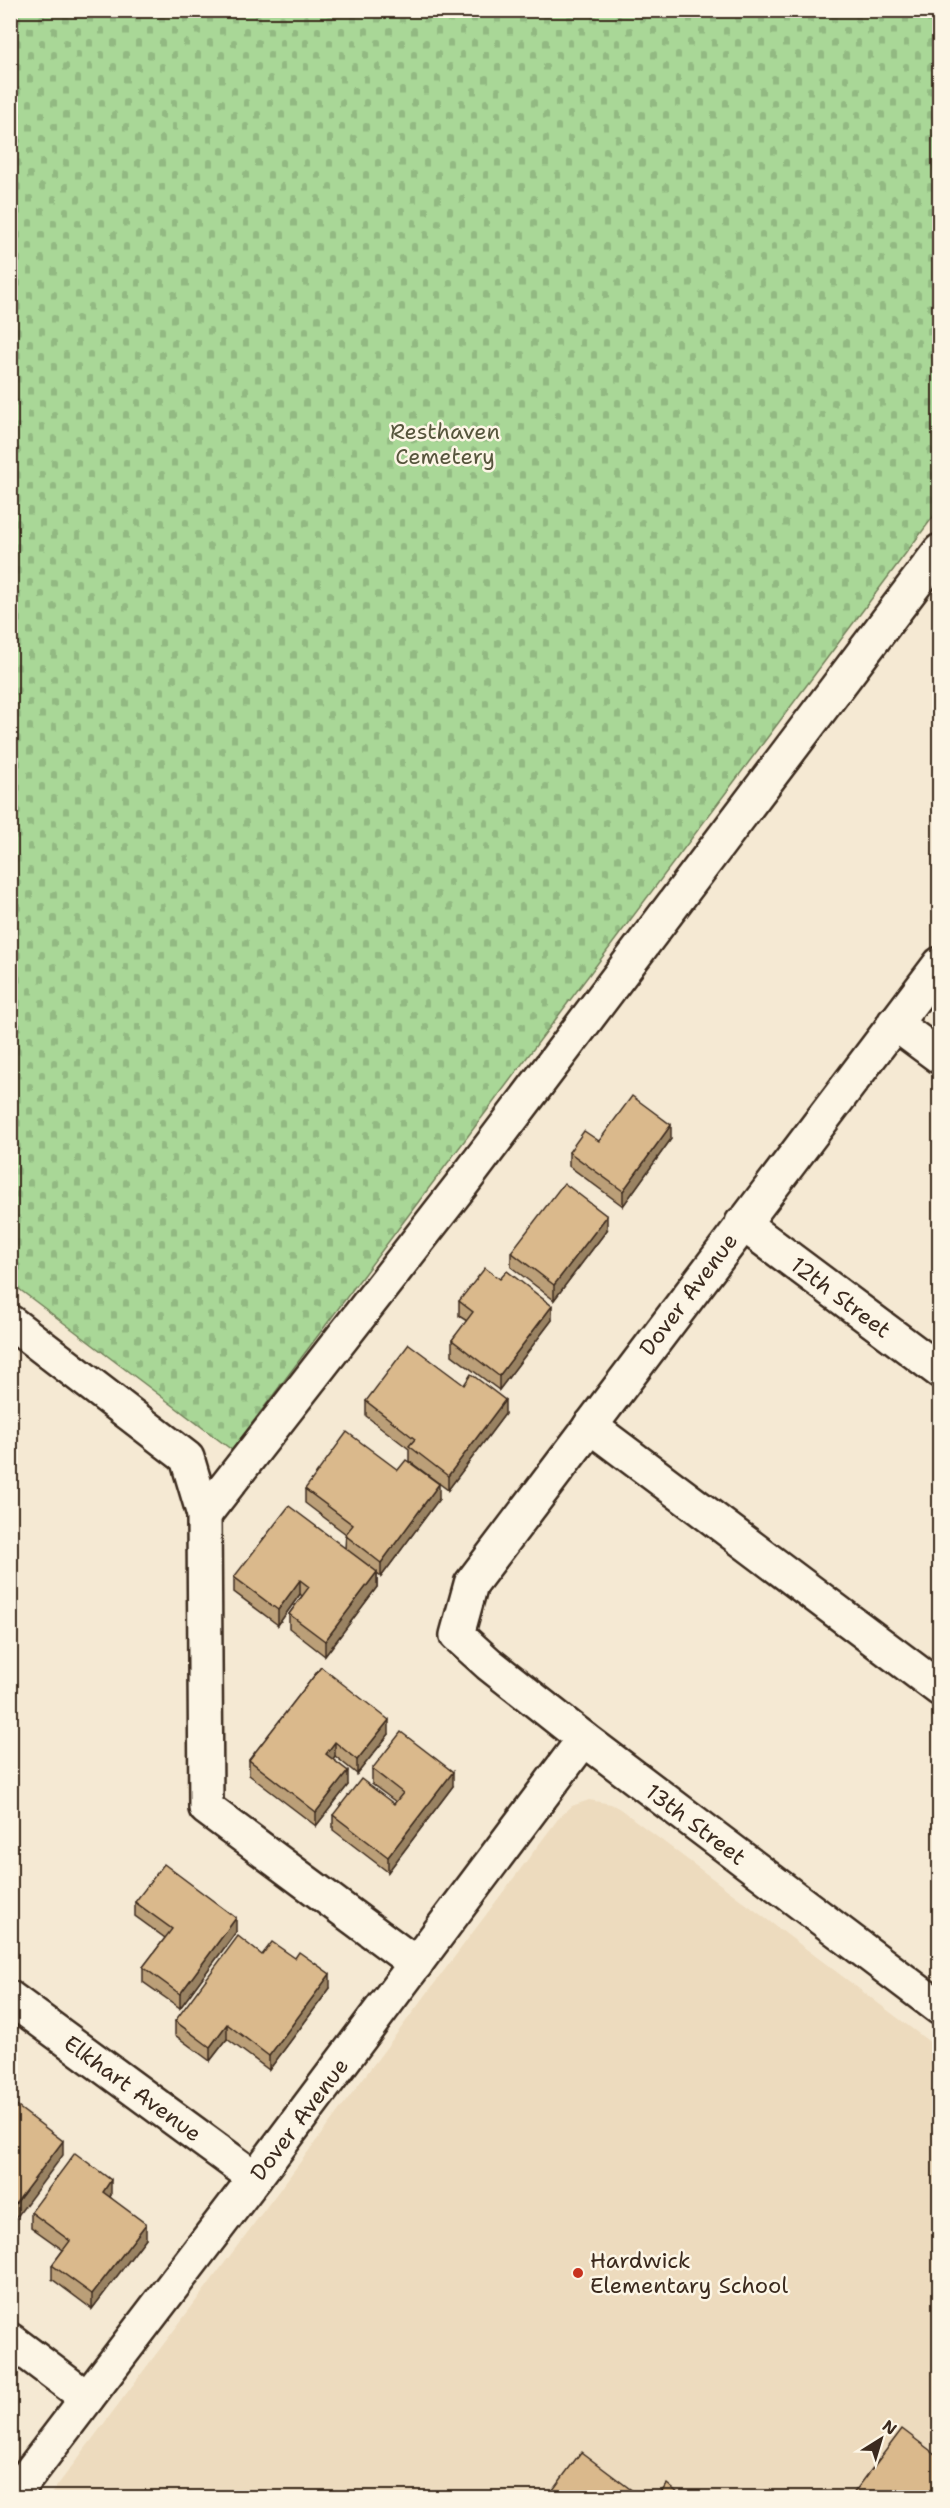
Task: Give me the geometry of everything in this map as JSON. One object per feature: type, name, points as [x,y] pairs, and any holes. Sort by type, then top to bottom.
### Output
[{"type":"street","points":[[204,1515],[462,1184],[939,551]]},
{"type":"street","name":"Dover Avenue","points":[[457,1635],[471,1584],[939,964]]},
{"type":"street","points":[[894,1023],[939,1058]]},
{"type":"street","name":"12th Street","points":[[742,1223],[939,1371]]},
{"type":"street","points":[[10,1322],[187,1458],[204,1515],[206,1808],[416,1964]]},
{"type":"street","points":[[590,1426],[939,1689]]},
{"type":"street","name":"13th Street","points":[[457,1635],[489,1664],[584,1738],[939,2008]]},
{"type":"street","name":"Dover Avenue","points":[[11,2498],[255,2178],[584,1738]]},
{"type":"street","name":"Elkhart Avenue","points":[[10,1998],[255,2178]]},
{"type":"street","points":[[10,2340],[87,2398]]},
{"type":"shaded area","name":"Hardwick Elementary School","points":[[589,1800],[611,1804],[620,1809],[939,2049],[939,2497],[48,2498],[558,1819],[572,1806]]},
{"type":"green space","name":"Resthaven Cemetery","points":[[10,11],[939,11],[939,509],[232,1450],[11,1283]]},
{"type":"building","points":[[632,1096],[671,1125],[623,1191],[569,1152],[584,1131],[599,1141]]},
{"type":"building","points":[[564,1183],[607,1216],[554,1285],[511,1252]]},
{"type":"building","points":[[485,1268],[500,1279],[507,1271],[552,1306],[499,1376],[452,1340],[473,1312],[459,1301]]},
{"type":"building","points":[[409,1344],[464,1385],[471,1374],[505,1400],[448,1476],[409,1446],[415,1439],[366,1401]]},
{"type":"building","points":[[347,1432],[398,1470],[406,1460],[439,1484],[381,1563],[345,1535],[353,1525],[305,1489]]},
{"type":"building","points":[[289,1506],[377,1572],[325,1641],[289,1614],[309,1587],[300,1580],[278,1610],[234,1577]]},
{"type":"building","points":[[321,1667],[389,1720],[357,1760],[335,1742],[326,1754],[348,1771],[316,1812],[249,1760]]},
{"type":"building","points":[[401,1732],[453,1772],[388,1857],[333,1815],[361,1779],[394,1804],[403,1793],[372,1769]]},
{"type":"building","points":[[164,1864],[236,1918],[180,1994],[143,1967],[172,1929],[135,1902]]},
{"type":"building","points":[[238,1936],[262,1955],[272,1942],[295,1958],[299,1952],[330,1974],[269,2056],[227,2024],[210,2047],[175,2021]]},
{"type":"building","points":[[10,2101],[63,2141],[10,2211]]},
{"type":"building","points":[[75,2153],[111,2180],[103,2192],[146,2224],[92,2294],[52,2265],[70,2241],[31,2212]]},
{"type":"building","points":[[902,2429],[939,2457],[939,2498],[850,2498]]},
{"type":"building","points":[[581,2452],[642,2498],[547,2498]]},
{"type":"building","points":[[667,2484],[684,2498],[657,2498]]},
{"type":"place","name":"Hardwick Elementary School","points":[[578,2273]]}]
